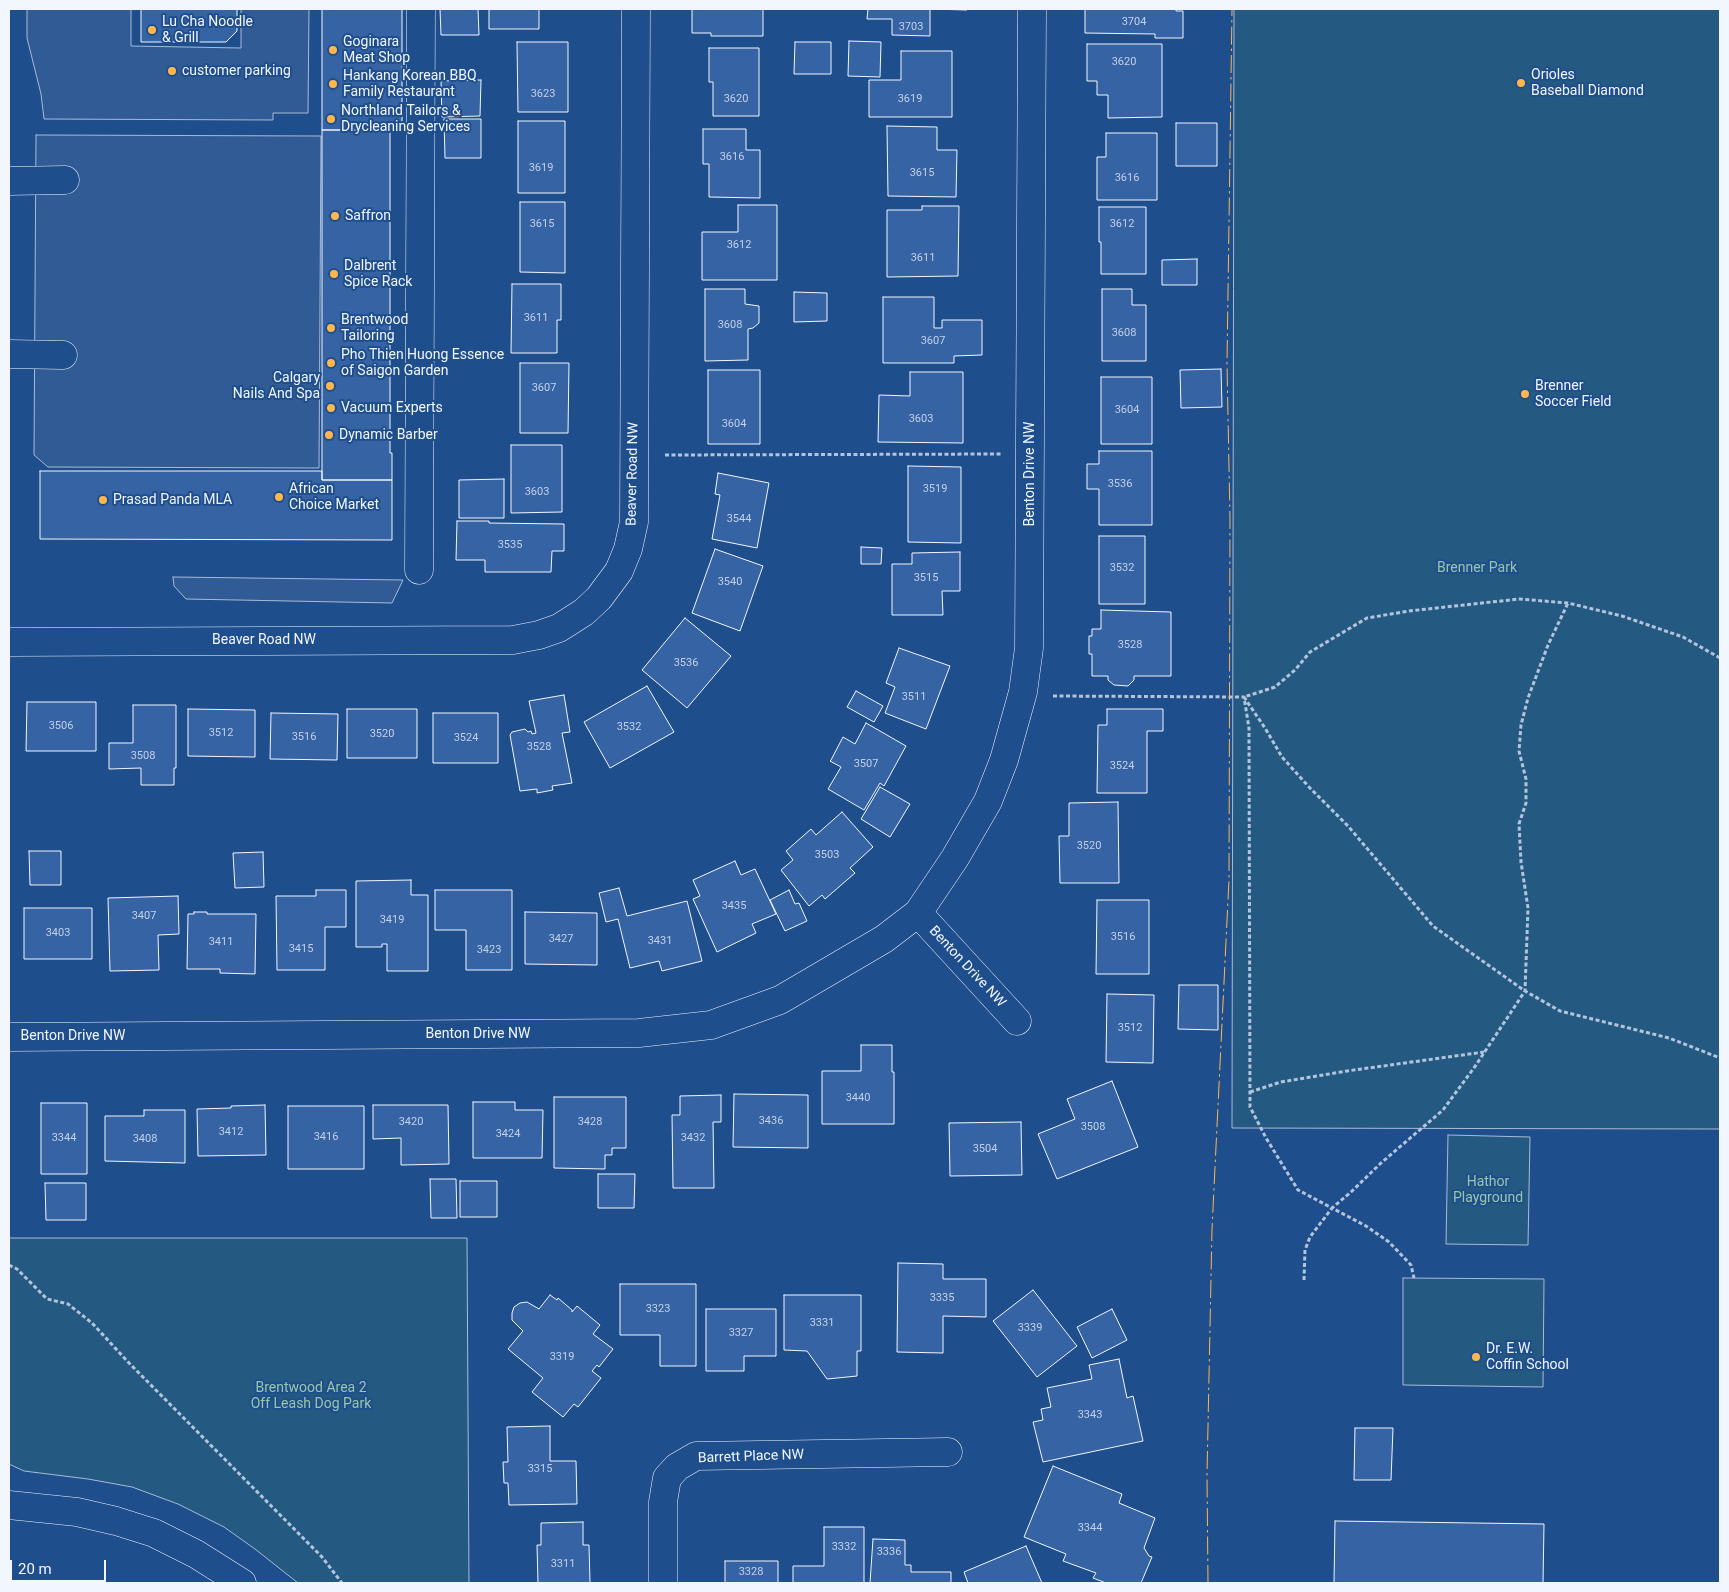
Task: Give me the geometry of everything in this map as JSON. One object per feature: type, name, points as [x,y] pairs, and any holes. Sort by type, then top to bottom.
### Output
[{"type":"street","points":[[419,570],[421,9]]},
{"type":"street","name":"Beaver Road NW","points":[[9,642],[513,640],[539,635],[559,628],[584,612],[599,598],[619,571],[628,550],[634,522],[636,9]]},
{"type":"street","name":"Benton Drive NW","points":[[9,1037],[639,1033],[711,1025],[780,1000],[884,939],[918,913],[955,858],[988,801],[1004,760],[1023,692],[1029,648],[1032,9]]},
{"type":"street","points":[[9,181],[65,180]]},
{"type":"street","points":[[9,354],[63,355]]},
{"type":"street","name":"Benton Drive NW","points":[[918,913],[1017,1021]]},
{"type":"street","name":"Barrett Place NW","points":[[663,1583],[663,1502],[667,1478],[677,1467],[696,1456],[948,1452]]},
{"type":"street","points":[[9,1505],[77,1512],[116,1521],[154,1533],[226,1571],[242,1583]]},
{"type":"path","points":[[634,454],[1030,454]]},
{"type":"path","points":[[1023,692],[1050,696],[1244,697],[1275,687],[1295,670],[1310,652],[1367,618],[1519,598],[1568,603],[1622,616],[1683,637],[1720,658]]},
{"type":"path","points":[[1304,1280],[1305,1250],[1310,1238],[1332,1208],[1443,1110],[1525,991],[1528,908],[1521,862],[1519,824],[1526,803],[1526,780],[1519,751],[1521,725],[1528,698],[1548,645],[1568,603]]},
{"type":"path","points":[[1244,697],[1282,757],[1348,826],[1433,926],[1525,991],[1560,1011],[1669,1038],[1720,1058]]},
{"type":"path","points":[[1244,697],[1249,728],[1250,1107],[1266,1138],[1298,1190],[1366,1226],[1389,1242],[1411,1265],[1414,1278]]},
{"type":"path","points":[[1250,1092],[1281,1082],[1484,1052]]},
{"type":"path","points":[[9,1265],[17,1269],[47,1299],[68,1304],[92,1323],[129,1363],[322,1557],[342,1583]]},
{"type":"green space","name":"Brenner Park","points":[[1234,9],[1720,9],[1720,1129],[1232,1128]]},
{"type":"green space","name":"Hathor Playground","points":[[1448,1135],[1530,1137],[1528,1245],[1446,1244]]},
{"type":"green space","name":"Brentwood Area 2 Off Leash Dog Park","points":[[9,1238],[467,1238],[469,1583],[298,1583],[224,1527],[178,1504],[132,1487],[24,1471],[9,1464]]},
{"type":"green space","points":[[1403,1278],[1544,1279],[1543,1387],[1403,1385]]},
{"type":"shaded area","name":"customer parking","points":[[27,9],[131,9],[131,46],[241,48],[241,9],[309,9],[308,113],[273,113],[273,120],[44,119],[41,94],[27,38]]},
{"type":"shaded area","points":[[36,135],[321,136],[319,468],[48,467],[34,455]]},
{"type":"shaded area","points":[[173,577],[403,580],[392,603],[186,599],[174,586]]},
{"type":"building","points":[[141,9],[237,9],[237,31],[226,42],[141,42]]},
{"type":"building","points":[[322,9],[402,9],[402,130],[322,130]]},
{"type":"building","points":[[440,9],[478,9],[479,35],[441,35]]},
{"type":"building","points":[[489,9],[539,9],[539,29],[489,29]]},
{"type":"building","points":[[692,9],[763,9],[763,36],[711,36],[711,33],[692,33]]},
{"type":"building","points":[[868,9],[930,9],[930,36],[892,35],[892,19],[867,19]]},
{"type":"building","points":[[930,9],[967,9],[967,10]]},
{"type":"building","points":[[1085,9],[1176,9],[1176,11],[1183,11],[1183,38],[1155,38],[1155,34],[1085,33]]},
{"type":"building","points":[[849,41],[881,42],[880,77],[848,76]]},
{"type":"building","points":[[517,42],[568,42],[568,112],[518,112]]},
{"type":"building","points":[[795,42],[831,42],[831,74],[794,74]]},
{"type":"building","points":[[1087,44],[1162,44],[1162,117],[1108,118],[1108,95],[1097,95],[1097,81],[1087,81]]},
{"type":"building","points":[[709,48],[759,48],[759,116],[713,116],[713,82],[709,82]]},
{"type":"building","points":[[901,51],[952,51],[952,117],[869,117],[869,80],[901,80]]},
{"type":"building","points":[[481,80],[480,116],[442,117],[441,81]]},
{"type":"building","points":[[444,119],[481,119],[481,158],[445,158]]},
{"type":"building","points":[[518,121],[565,121],[565,193],[518,193]]},
{"type":"building","points":[[1176,123],[1217,123],[1217,166],[1176,166]]},
{"type":"building","points":[[887,126],[937,127],[937,150],[957,150],[956,197],[888,196]]},
{"type":"building","points":[[703,129],[746,129],[746,150],[760,150],[760,198],[709,197],[709,164],[703,164]]},
{"type":"building","points":[[322,130],[390,130],[390,453],[392,453],[392,480],[322,480]]},
{"type":"building","points":[[1106,133],[1157,133],[1157,200],[1097,200],[1097,157],[1106,157]]},
{"type":"building","points":[[520,202],[565,202],[565,273],[520,272]]},
{"type":"building","points":[[738,205],[777,205],[777,280],[702,280],[702,232],[738,232]]},
{"type":"building","points":[[922,206],[959,206],[958,276],[887,277],[887,210],[922,210]]},
{"type":"building","points":[[1099,207],[1146,207],[1146,274],[1101,274]]},
{"type":"building","points":[[1197,259],[1197,285],[1162,285],[1162,260]]},
{"type":"building","points":[[512,284],[561,284],[561,320],[557,320],[557,353],[511,353]]},
{"type":"building","points":[[705,289],[745,289],[745,304],[759,306],[759,323],[753,328],[748,329],[748,360],[705,361]]},
{"type":"building","points":[[1102,289],[1132,289],[1132,305],[1146,305],[1146,361],[1102,361]]},
{"type":"building","points":[[794,292],[827,293],[827,321],[794,322]]},
{"type":"building","points":[[883,297],[934,297],[934,328],[942,328],[942,320],[982,320],[982,355],[954,356],[954,363],[883,363]]},
{"type":"building","points":[[520,363],[569,363],[568,433],[520,433]]},
{"type":"building","points":[[1221,369],[1222,407],[1181,408],[1180,370]]},
{"type":"building","points":[[708,370],[760,370],[760,444],[708,444]]},
{"type":"building","points":[[910,372],[963,372],[963,443],[878,442],[879,395],[910,396]]},
{"type":"building","points":[[1101,377],[1152,377],[1152,444],[1101,444]]},
{"type":"building","points":[[511,445],[562,445],[562,512],[511,513]]},
{"type":"building","points":[[1099,451],[1152,451],[1152,525],[1099,525],[1099,489],[1087,489],[1087,464],[1099,464]]},
{"type":"building","points":[[908,466],[961,467],[961,543],[908,542]]},
{"type":"building","points":[[40,471],[322,471],[322,480],[392,480],[392,540],[40,539]]},
{"type":"building","points":[[718,473],[769,483],[757,548],[712,539],[720,495],[715,494]]},
{"type":"building","points":[[504,479],[504,518],[459,518],[459,480]]},
{"type":"building","points":[[457,521],[564,524],[564,551],[552,551],[551,572],[485,572],[485,560],[456,560]]},
{"type":"building","points":[[1099,536],[1145,536],[1145,604],[1099,604]]},
{"type":"building","points":[[861,547],[882,548],[881,564],[861,564]]},
{"type":"building","points":[[715,549],[763,566],[740,631],[692,613]]},
{"type":"building","points":[[960,552],[960,591],[942,591],[943,615],[892,615],[892,564],[912,564],[912,553]]},
{"type":"building","points":[[1101,610],[1171,612],[1171,676],[1134,676],[1134,680],[1128,686],[1114,685],[1108,680],[1108,676],[1092,676],[1092,654],[1089,654],[1089,636],[1092,636],[1092,629],[1101,629]]},
{"type":"building","points":[[685,618],[731,656],[687,708],[642,670]]},
{"type":"building","points":[[899,648],[950,666],[926,729],[885,713],[895,687],[886,683]]},
{"type":"building","points":[[647,686],[674,732],[610,768],[584,722]]},
{"type":"building","points":[[856,691],[883,706],[874,722],[847,707]]},
{"type":"building","points":[[564,695],[570,732],[562,733],[572,783],[552,786],[553,790],[537,793],[537,789],[520,791],[510,735],[512,732],[525,729],[528,732],[531,731],[532,734],[536,733],[529,701]]},
{"type":"building","points":[[27,702],[96,702],[96,751],[26,751]]},
{"type":"building","points":[[133,705],[176,705],[176,768],[174,768],[174,785],[141,785],[141,768],[109,769],[109,743],[133,743]]},
{"type":"building","points":[[188,709],[255,710],[255,757],[188,756]]},
{"type":"building","points":[[347,709],[417,709],[417,758],[347,758]]},
{"type":"building","points":[[1107,709],[1163,709],[1163,731],[1147,731],[1147,793],[1097,793],[1098,725],[1107,725]]},
{"type":"building","points":[[271,713],[338,714],[337,760],[270,759]]},
{"type":"building","points":[[433,713],[498,713],[498,763],[433,763]]},
{"type":"building","points":[[866,723],[906,746],[884,786],[880,783],[864,810],[828,789],[841,767],[830,761],[843,737],[855,744]]},
{"type":"building","points":[[880,787],[910,804],[890,837],[861,819]]},
{"type":"building","points":[[1118,802],[1119,883],[1060,883],[1059,836],[1069,836],[1069,803]]},
{"type":"building","points":[[842,812],[873,847],[850,868],[855,873],[825,899],[822,895],[809,906],[781,870],[793,860],[786,851],[811,829],[816,835]]},
{"type":"building","points":[[29,851],[61,851],[61,885],[30,885]]},
{"type":"building","points":[[263,852],[264,887],[235,888],[233,853]]},
{"type":"building","points":[[735,861],[741,875],[755,869],[776,914],[752,924],[756,933],[717,952],[693,899],[700,896],[693,880]]},
{"type":"building","points":[[411,880],[411,895],[428,895],[428,971],[387,971],[387,944],[382,944],[382,947],[356,947],[356,881]]},
{"type":"building","points":[[619,888],[627,916],[687,901],[702,961],[662,971],[659,961],[630,968],[618,919],[606,922],[599,893]]},
{"type":"building","points":[[316,890],[346,890],[346,927],[325,927],[325,970],[277,970],[276,896],[316,896]]},
{"type":"building","points":[[435,890],[512,890],[512,970],[466,970],[466,930],[435,930]]},
{"type":"building","points":[[789,890],[795,904],[799,903],[807,921],[785,931],[770,900]]},
{"type":"building","points":[[178,896],[179,934],[158,935],[159,970],[110,971],[108,898]]},
{"type":"building","points":[[1097,900],[1149,900],[1149,974],[1096,974]]},
{"type":"building","points":[[24,908],[92,908],[92,959],[24,959]]},
{"type":"building","points":[[194,912],[207,912],[207,914],[256,914],[255,974],[220,973],[220,969],[187,969],[188,914],[194,914]]},
{"type":"building","points":[[525,912],[597,913],[597,965],[525,964]]},
{"type":"building","points":[[1179,985],[1218,985],[1218,1030],[1178,1029]]},
{"type":"building","points":[[1107,994],[1154,995],[1153,1063],[1106,1062]]},
{"type":"building","points":[[861,1045],[892,1045],[894,1124],[822,1124],[822,1071],[861,1071]]},
{"type":"building","points":[[1112,1081],[1138,1147],[1057,1179],[1038,1134],[1075,1119],[1067,1099]]},
{"type":"building","points":[[734,1094],[808,1095],[808,1148],[733,1147]]},
{"type":"building","points":[[721,1095],[721,1122],[713,1122],[714,1188],[673,1188],[672,1115],[680,1115],[680,1096]]},
{"type":"building","points":[[554,1097],[626,1097],[626,1148],[612,1148],[612,1155],[605,1155],[605,1169],[554,1168]]},
{"type":"building","points":[[473,1102],[515,1102],[515,1110],[543,1110],[542,1158],[473,1158]]},
{"type":"building","points":[[41,1103],[87,1103],[87,1174],[41,1174]]},
{"type":"building","points":[[265,1105],[266,1155],[198,1156],[197,1109]]},
{"type":"building","points":[[373,1105],[448,1105],[449,1164],[401,1165],[401,1138],[373,1139]]},
{"type":"building","points":[[288,1106],[364,1106],[364,1169],[288,1169]]},
{"type":"building","points":[[144,1110],[185,1110],[185,1163],[105,1161],[105,1116],[144,1116]]},
{"type":"building","points":[[1021,1122],[1022,1175],[950,1176],[949,1123]]},
{"type":"building","points":[[598,1174],[635,1174],[634,1208],[598,1208]]},
{"type":"building","points":[[430,1179],[456,1179],[457,1218],[431,1218]]},
{"type":"building","points":[[460,1181],[497,1181],[497,1217],[460,1217]]},
{"type":"building","points":[[45,1183],[86,1183],[86,1220],[46,1220]]},
{"type":"building","points":[[898,1263],[943,1264],[943,1279],[986,1279],[986,1317],[943,1316],[943,1353],[897,1352]]},
{"type":"building","points":[[620,1284],[696,1284],[696,1366],[660,1366],[660,1335],[620,1335]]},
{"type":"building","points":[[1033,1290],[1077,1346],[1037,1377],[993,1321]]},
{"type":"building","points":[[550,1295],[557,1300],[558,1298],[572,1312],[577,1306],[600,1325],[593,1334],[613,1349],[599,1367],[597,1365],[592,1371],[601,1378],[578,1407],[574,1404],[563,1417],[532,1392],[543,1378],[508,1349],[523,1331],[512,1320],[514,1307],[520,1303],[527,1302],[539,1309]]},
{"type":"building","points":[[784,1295],[861,1295],[861,1351],[857,1351],[857,1376],[827,1379],[807,1351],[784,1350]]},
{"type":"building","points":[[706,1309],[776,1309],[776,1356],[744,1356],[744,1371],[706,1371]]},
{"type":"building","points":[[1112,1309],[1127,1340],[1092,1358],[1077,1327]]},
{"type":"building","points":[[1119,1359],[1127,1398],[1133,1396],[1143,1441],[1043,1462],[1033,1422],[1043,1420],[1041,1409],[1051,1407],[1047,1388],[1092,1379],[1089,1365]]},
{"type":"building","points":[[550,1426],[550,1461],[576,1461],[577,1504],[509,1505],[508,1483],[504,1483],[503,1462],[508,1462],[507,1427]]},
{"type":"building","points":[[1355,1428],[1393,1428],[1391,1480],[1354,1480]]},
{"type":"building","points":[[1053,1466],[1122,1494],[1119,1503],[1155,1518],[1144,1548],[1149,1556],[1152,1557],[1141,1583],[1106,1583],[1093,1578],[1096,1573],[1063,1561],[1066,1554],[1024,1537]]},
{"type":"building","points":[[1335,1521],[1544,1524],[1543,1583],[1334,1583]]},
{"type":"building","points":[[583,1522],[583,1545],[589,1545],[590,1583],[538,1583],[537,1545],[541,1545],[541,1523]]},
{"type":"building","points":[[824,1527],[864,1527],[864,1583],[793,1583],[793,1566],[824,1566]]},
{"type":"building","points":[[873,1539],[905,1540],[905,1565],[911,1565],[911,1572],[951,1572],[951,1583],[870,1583]]},
{"type":"building","points":[[1026,1546],[1042,1583],[968,1583],[964,1572]]},
{"type":"building","points":[[725,1561],[778,1561],[778,1583],[725,1583]]},
{"type":"power","points":[[1208,1583],[1207,1475],[1212,1229],[1229,880],[1230,519],[1227,364],[1232,9]]},
{"type":"place","name":"Lu Cha Noodle & Grill","points":[[152,30]]},
{"type":"place","name":"Goginara Meat Shop","points":[[333,50]]},
{"type":"place","name":"customer parking","points":[[172,71]]},
{"type":"place","name":"Orioles Baseball Diamond","points":[[1521,83]]},
{"type":"place","name":"Hankang Korean BBQ Family Restaurant","points":[[333,84]]},
{"type":"place","name":"Northland Tailors & Drycleaning Services","points":[[331,119]]},
{"type":"place","name":"Saffron","points":[[335,216]]},
{"type":"place","name":"Dalbrent Spice Rack","points":[[334,274]]},
{"type":"place","name":"Brentwood Tailoring","points":[[331,328]]},
{"type":"place","name":"Pho Thien Huong Essence of Saigon Garden","points":[[331,363]]},
{"type":"place","name":"Calgary Nails And Spa","points":[[330,386]]},
{"type":"place","name":"Brenner Soccer Field","points":[[1525,394]]},
{"type":"place","name":"Vacuum Experts","points":[[331,408]]},
{"type":"place","name":"Dynamic Barber","points":[[329,435]]},
{"type":"place","name":"African Choice Market","points":[[279,497]]},
{"type":"place","name":"Prasad Panda MLA","points":[[103,500]]},
{"type":"place","name":"Dr. E.W. Coffin School","points":[[1476,1357]]}]
